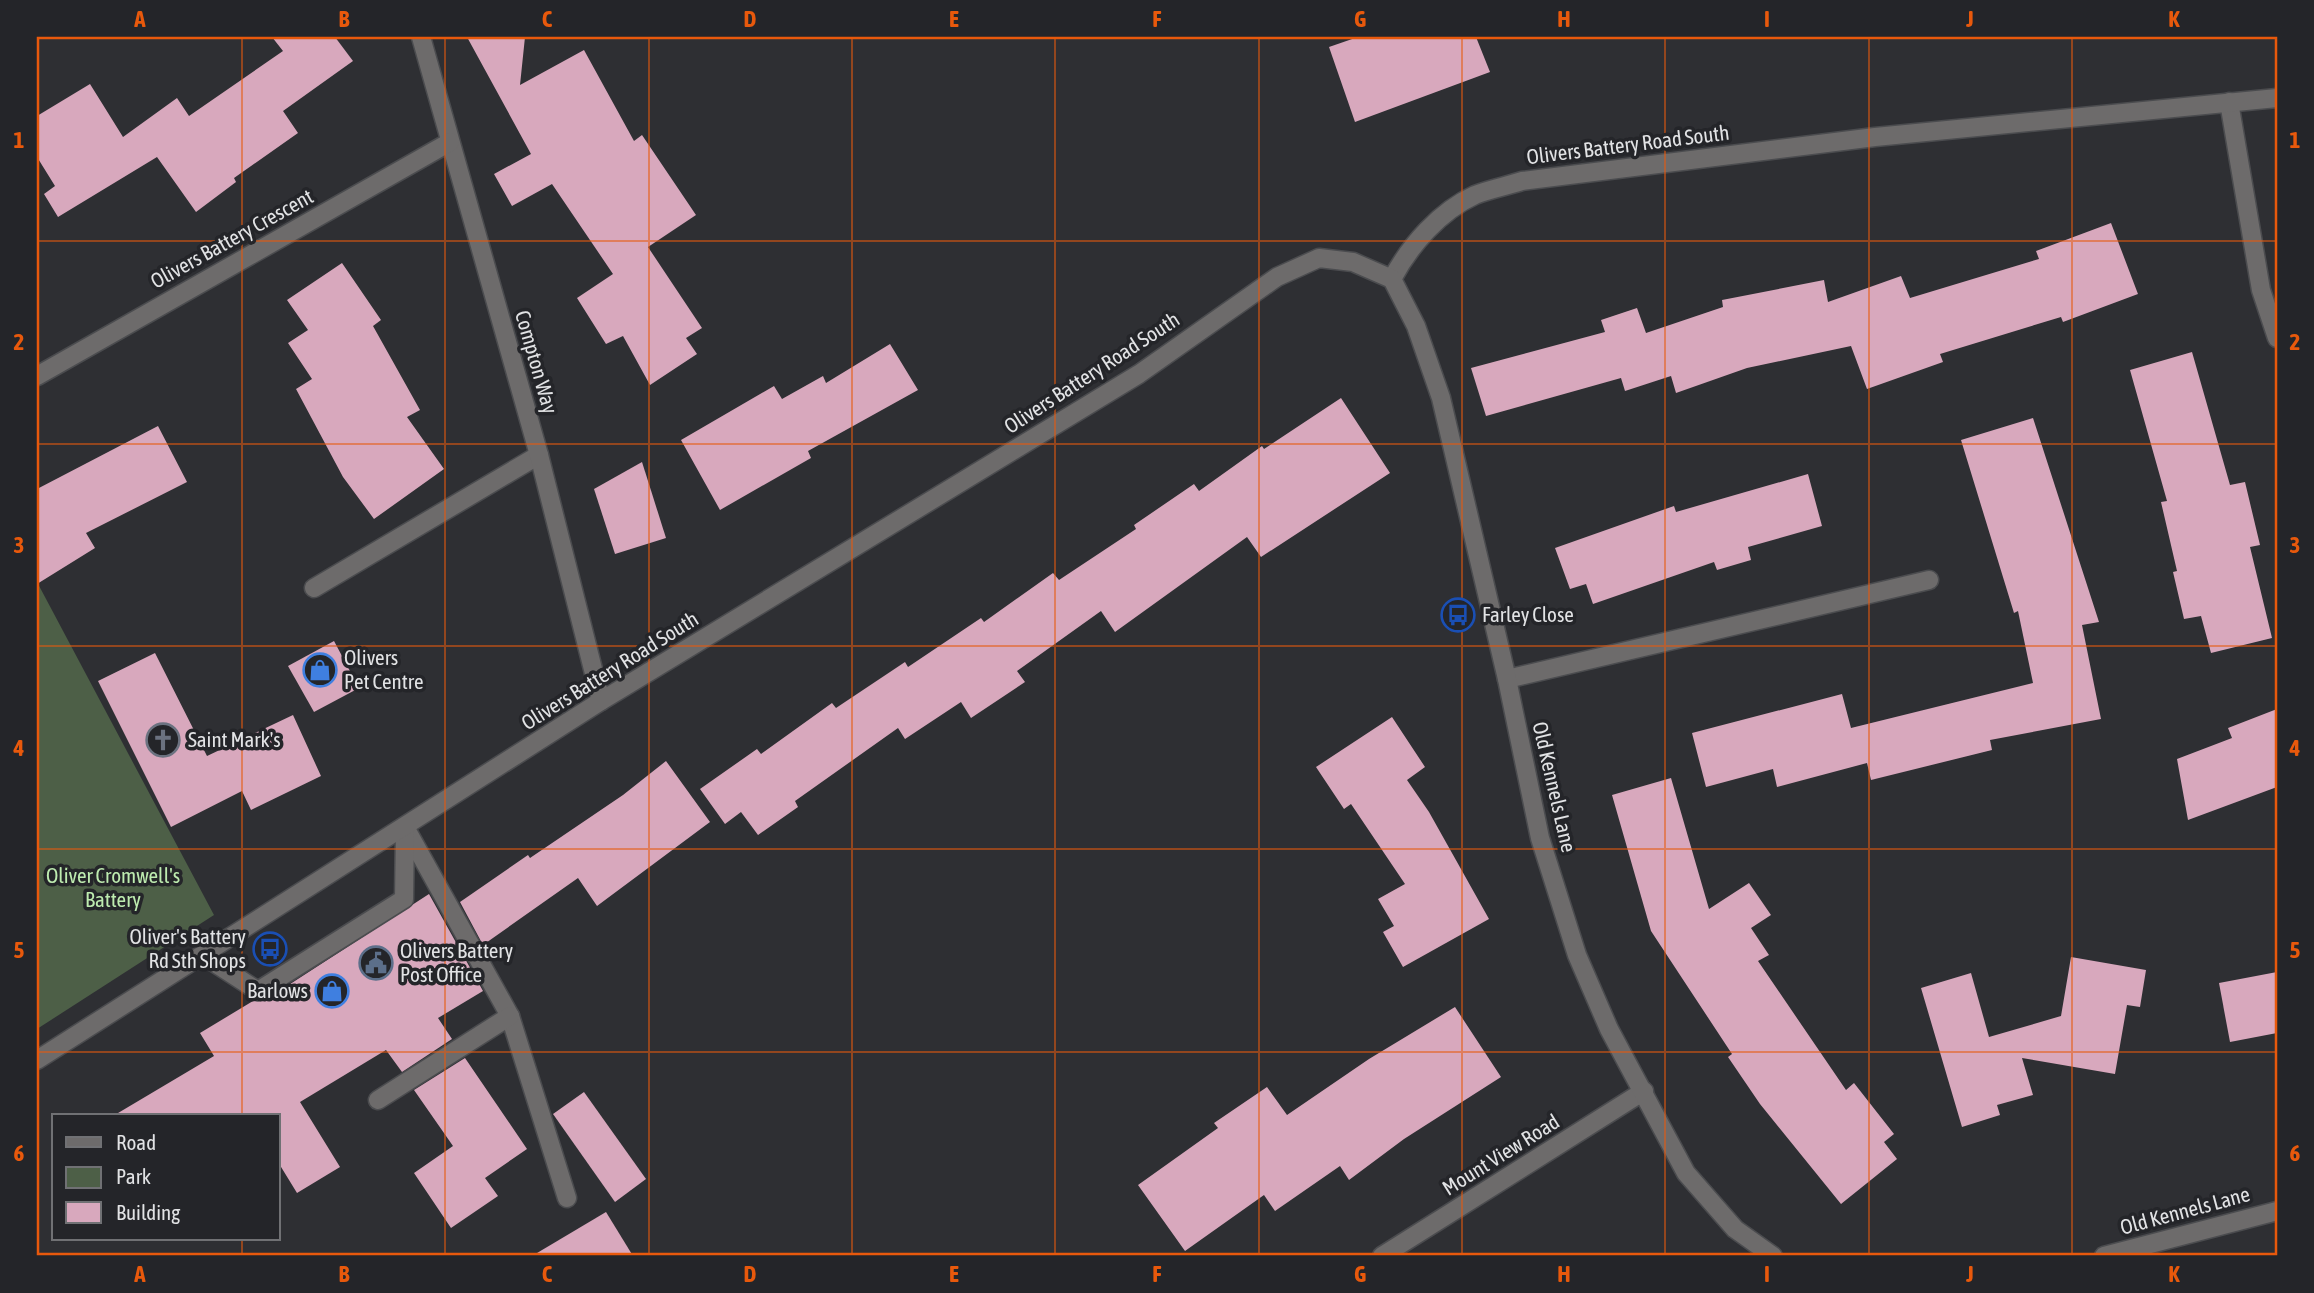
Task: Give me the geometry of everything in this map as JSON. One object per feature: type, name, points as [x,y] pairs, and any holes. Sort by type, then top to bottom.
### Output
[{"type":"street","name":"Compton Way","points":[[421,37],[539,455],[601,701]]},
{"type":"street","name":"Olivers Battery Road South","points":[[37,1060],[601,701],[1139,374],[1277,277],[1319,258],[1353,262],[1392,279],[1405,253],[1443,216],[1474,196],[1522,181],[1875,137],[2277,98]]},
{"type":"street","points":[[2229,102],[2261,290],[2277,338]]},
{"type":"street","name":"Olivers Battery Crescent","points":[[37,376],[450,142]]},
{"type":"street","name":"Old Kennels Lane","points":[[1392,279],[1416,326],[1441,398],[1507,679],[1540,838],[1577,955],[1609,1029],[1686,1173],[1735,1229],[1773,1256]]},
{"type":"street","points":[[314,588],[539,455]]},
{"type":"street","points":[[1507,679],[1929,580]]},
{"type":"street","points":[[204,956],[258,991],[404,899],[405,827]]},
{"type":"street","points":[[405,827],[510,1016],[567,1198]]},
{"type":"street","points":[[378,1100],[510,1016]]},
{"type":"street","name":"Mount View Road","points":[[1382,1256],[1644,1091]]},
{"type":"street","name":"Old Kennels Lane","points":[[2104,1256],[2277,1210]]},
{"type":"green space","name":"Oliver Cromwell's Battery","points":[[37,582],[214,915],[37,1029]]},
{"type":"building","points":[[272,37],[335,37],[353,61],[283,111],[298,133],[234,178],[236,182],[196,212],[157,157],[58,217],[44,194],[55,186],[37,157],[37,116],[90,84],[123,137],[177,98],[189,116],[283,51]]},
{"type":"building","points":[[467,37],[525,37],[520,85],[584,50],[634,141],[642,135],[696,215],[648,247],[702,328],[686,338],[697,354],[650,385],[623,336],[606,344],[577,298],[613,274],[552,184],[512,206],[494,174],[531,154]]},
{"type":"building","points":[[1358,37],[1476,37],[1490,72],[1355,122],[1329,47]]},
{"type":"building","points":[[2111,223],[2138,294],[2063,322],[2061,317],[1940,354],[1943,362],[1867,389],[1851,346],[1747,368],[1676,393],[1671,376],[1625,391],[1621,378],[1486,416],[1471,368],[1605,332],[1601,320],[1637,308],[1646,333],[1723,307],[1722,300],[1824,280],[1828,302],[1901,276],[1910,298],[2039,259],[2036,251]]},
{"type":"building","points":[[342,263],[381,320],[373,326],[420,410],[407,417],[444,469],[374,519],[343,477],[296,389],[312,379],[288,343],[308,330],[287,300]]},
{"type":"building","points":[[890,344],[918,390],[808,451],[811,458],[720,510],[681,440],[774,386],[782,399],[823,376],[826,383]]},
{"type":"building","points":[[2192,352],[2230,485],[2245,482],[2260,545],[2250,547],[2272,638],[2211,653],[2201,616],[2184,619],[2173,572],[2177,571],[2161,502],[2167,501],[2130,370]]},
{"type":"building","points":[[1341,398],[1390,473],[1261,557],[1247,537],[1115,632],[1101,611],[1017,671],[1025,682],[971,718],[961,702],[905,739],[898,728],[795,801],[798,807],[758,835],[741,812],[725,824],[700,789],[757,749],[761,754],[832,703],[836,708],[905,662],[908,667],[981,618],[984,622],[1053,573],[1059,580],[1136,529],[1134,525],[1194,484],[1199,491],[1262,446],[1264,449]]},
{"type":"building","points":[[2033,418],[2099,622],[2082,625],[2101,719],[1990,740],[1992,750],[1871,780],[1867,763],[1777,787],[1773,769],[1706,787],[1692,733],[1842,694],[1851,728],[2033,683],[2018,611],[2014,613],[1961,440]]},
{"type":"building","points":[[158,426],[187,482],[86,533],[95,548],[37,584],[37,489]]},
{"type":"building","points":[[642,462],[666,538],[615,554],[594,489]]},
{"type":"building","points":[[1808,474],[1822,526],[1748,547],[1751,560],[1717,570],[1714,562],[1593,604],[1586,584],[1570,589],[1555,548],[1674,506],[1676,512]]},
{"type":"building","name":"Olivers Pet Centre","points":[[334,641],[359,688],[314,712],[288,666]]},
{"type":"building","name":"Saint Mark's","points":[[155,653],[207,756],[293,715],[321,776],[251,810],[242,791],[171,827],[98,681]]},
{"type":"building","points":[[2277,709],[2277,787],[2188,820],[2177,759],[2232,738],[2228,728]]},
{"type":"building","points":[[1392,717],[1425,767],[1407,780],[1429,812],[1489,919],[1403,967],[1383,932],[1394,926],[1378,899],[1405,884],[1351,804],[1344,809],[1316,767]]},
{"type":"building","points":[[666,761],[710,822],[597,906],[578,878],[483,945],[460,902],[623,795]]},
{"type":"building","points":[[1671,778],[1709,909],[1749,883],[1771,915],[1751,928],[1769,955],[1758,961],[1846,1090],[1854,1083],[1894,1134],[1884,1142],[1897,1159],[1841,1204],[1760,1104],[1728,1057],[1732,1054],[1651,931],[1612,795]]},
{"type":"building","points":[[429,894],[483,991],[438,1018],[452,1039],[402,1072],[386,1050],[300,1102],[340,1167],[297,1193],[280,1165],[280,1114],[116,1114],[214,1056],[200,1033],[253,1001],[264,1001]]},
{"type":"building","points":[[2071,957],[2146,970],[2140,1007],[2127,1005],[2115,1074],[2022,1058],[2033,1095],[1997,1105],[2000,1115],[1962,1127],[1921,988],[1971,973],[1989,1037],[2061,1016]]},
{"type":"building","points":[[2277,972],[2277,1033],[2230,1042],[2219,983]]},
{"type":"building","points":[[1455,1007],[1501,1077],[1404,1139],[1349,1180],[1340,1166],[1275,1211],[1264,1195],[1185,1251],[1138,1185],[1218,1128],[1214,1123],[1267,1087],[1287,1115],[1369,1059]]},
{"type":"building","points":[[465,1058],[527,1149],[485,1178],[498,1196],[451,1228],[414,1173],[453,1146],[414,1090]]},
{"type":"building","points":[[584,1092],[646,1179],[615,1202],[553,1114]]},
{"type":"building","points":[[606,1212],[633,1256],[532,1256]]},
{"type":"place","name":"Farley Close","points":[[1458,615]]},
{"type":"place","name":"Olivers Pet Centre","points":[[320,670]]},
{"type":"place","name":"Saint Mark's","points":[[163,740]]},
{"type":"place","name":"Oliver's Battery Rd Sth Shops","points":[[270,949]]},
{"type":"place","name":"Olivers Battery Post Office","points":[[376,963]]},
{"type":"place","name":"Barlows","points":[[332,991]]}]
